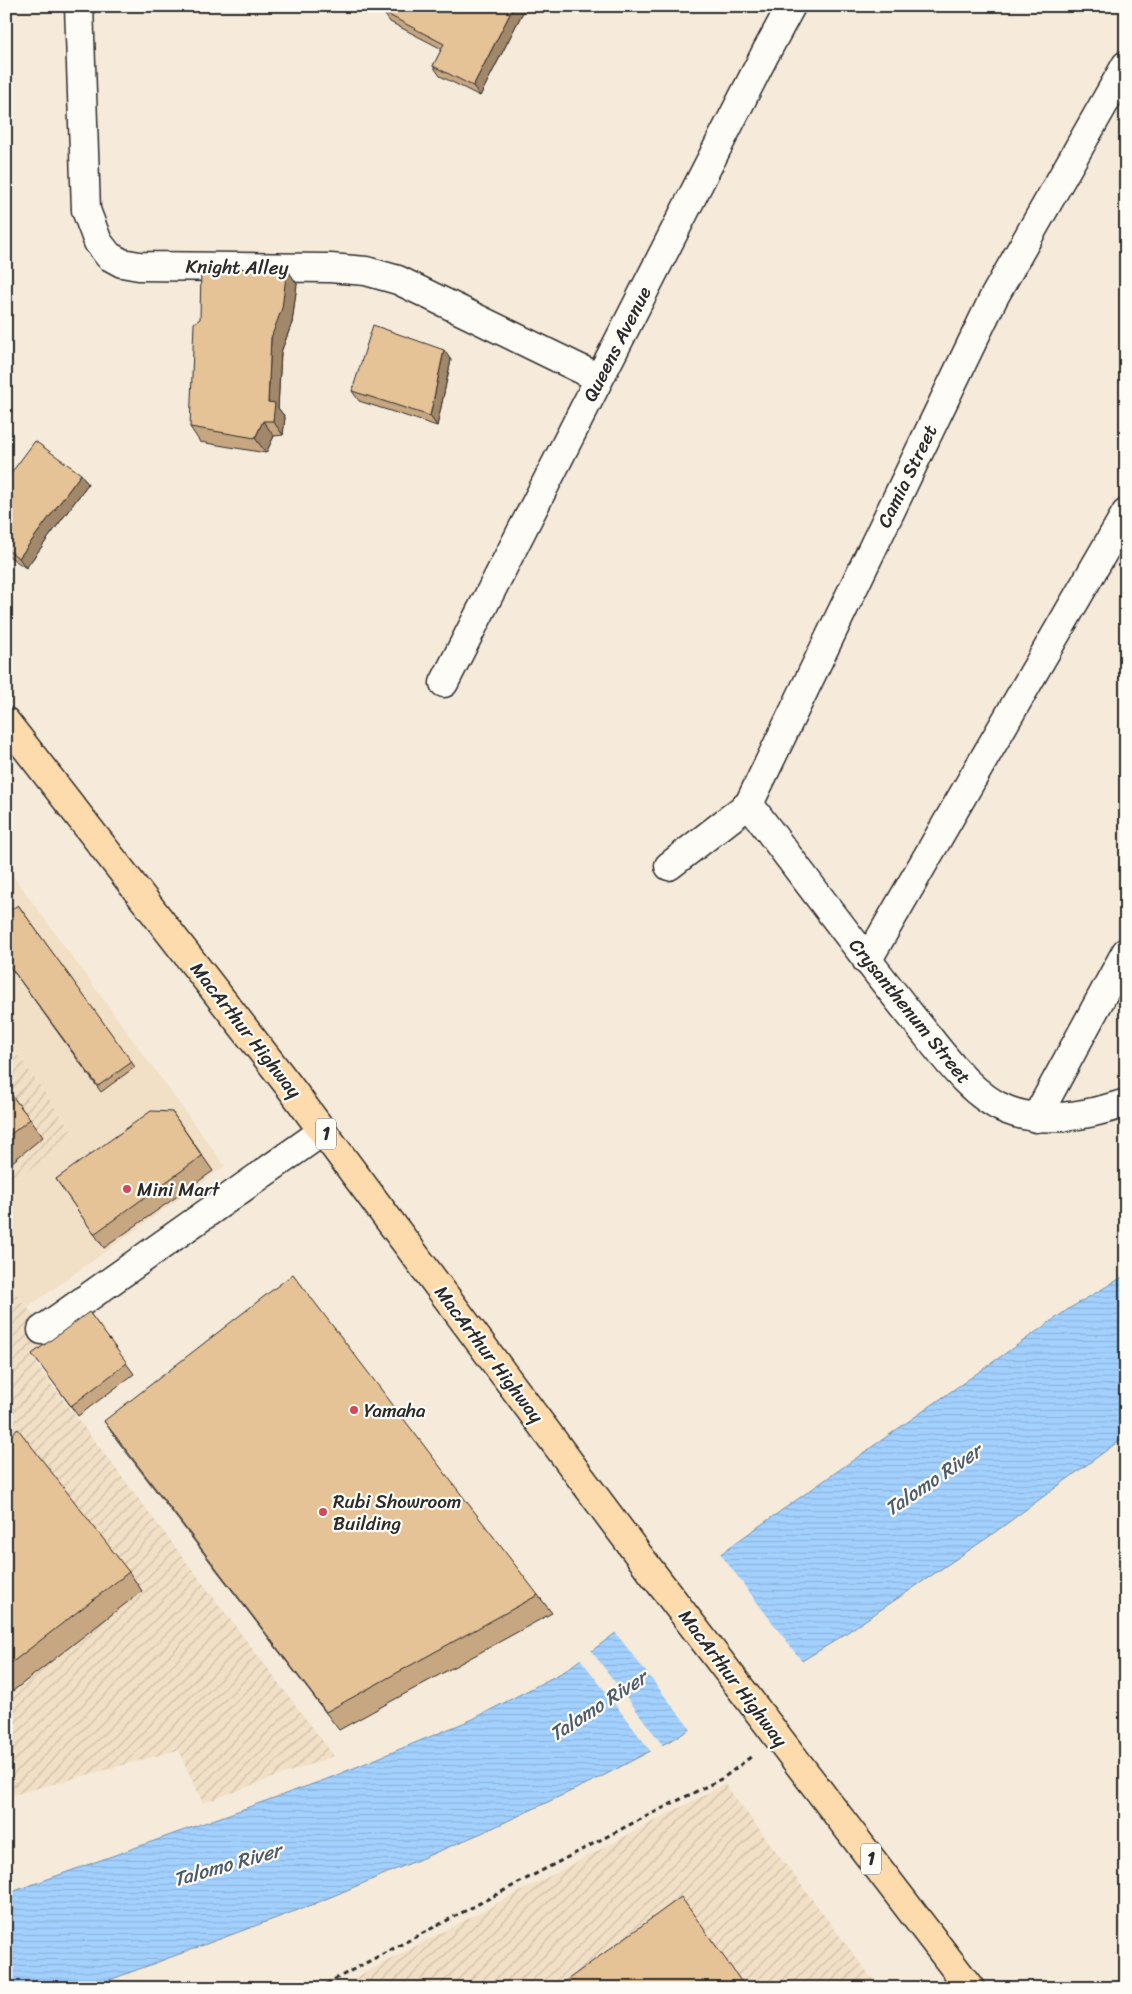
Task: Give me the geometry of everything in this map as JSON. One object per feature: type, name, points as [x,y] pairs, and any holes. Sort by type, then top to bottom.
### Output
[{"type":"highway","name":"MacArthur Highway","points":[[6,722],[323,1132],[637,1553],[970,1988]]},
{"type":"street","name":"Knight Alley","points":[[79,6],[86,210],[98,242],[109,256],[122,263],[139,266],[330,268],[366,271],[398,280],[599,378]]},
{"type":"street","name":"Queens Avenue","points":[[444,683],[765,54],[792,6]]},
{"type":"street","name":"Camia Street","points":[[669,866],[749,804],[994,296],[1126,65]]},
{"type":"street","points":[[867,961],[1126,513]]},
{"type":"street","name":"Crysanthenum Street","points":[[749,804],[867,961],[944,1055],[979,1094],[1007,1110],[1036,1118],[1079,1115],[1126,1103]]},
{"type":"street","points":[[1036,1118],[1126,952]]},
{"type":"street","points":[[42,1330],[323,1132]]},
{"type":"path","points":[[318,1988],[629,1825],[723,1778],[775,1733]]},
{"type":"shaded area","points":[[6,866],[225,1166],[28,1307],[6,1279],[6,1188],[75,1134],[6,1038]]},
{"type":"shaded area","points":[[6,1038],[75,1135],[6,1188]]},
{"type":"shaded area","points":[[6,1279],[57,1347],[36,1364],[334,1756],[203,1803],[178,1750],[13,1795],[6,1800]]},
{"type":"shaded area","points":[[725,1784],[879,1988],[336,1988]]},
{"type":"water","name":"Talomo River","points":[[1126,1275],[1126,1436],[987,1538],[833,1642],[679,1736],[599,1778],[484,1832],[314,1904],[88,1988],[6,1988],[6,1894],[327,1779],[473,1719],[565,1671],[738,1541],[1070,1308]]},
{"type":"pier","points":[[719,1552],[803,1663],[692,1731],[614,1631]]},
{"type":"pier","points":[[590,1649],[664,1747],[652,1753],[579,1657]]},
{"type":"building","points":[[386,6],[514,6],[473,86],[433,66],[444,44],[383,12]]},
{"type":"building","points":[[201,268],[287,269],[282,308],[271,338],[268,402],[275,403],[273,421],[263,421],[255,438],[190,427],[194,323],[200,319]]},
{"type":"building","points":[[373,325],[444,350],[430,416],[352,391]]},
{"type":"building","points":[[35,441],[81,474],[19,558],[6,549],[6,480]]},
{"type":"building","points":[[18,905],[132,1062],[98,1086],[6,961],[6,913]]},
{"type":"building","points":[[6,1088],[30,1119],[6,1138]]},
{"type":"building","points":[[151,1111],[172,1112],[202,1156],[94,1234],[56,1179]]},
{"type":"building","name":"Rubi Showroom Building","points":[[293,1274],[538,1595],[326,1712],[104,1421]]},
{"type":"building","points":[[89,1312],[127,1363],[71,1406],[32,1354]]},
{"type":"building","points":[[18,1429],[129,1572],[6,1667],[6,1438]]},
{"type":"building","points":[[681,1897],[746,1988],[556,1988]]},
{"type":"place","name":"Mini Mart","points":[[127,1189]]},
{"type":"place","name":"Yamaha","points":[[354,1410]]},
{"type":"place","name":"Rubi Showroom Building","points":[[323,1512]]}]
